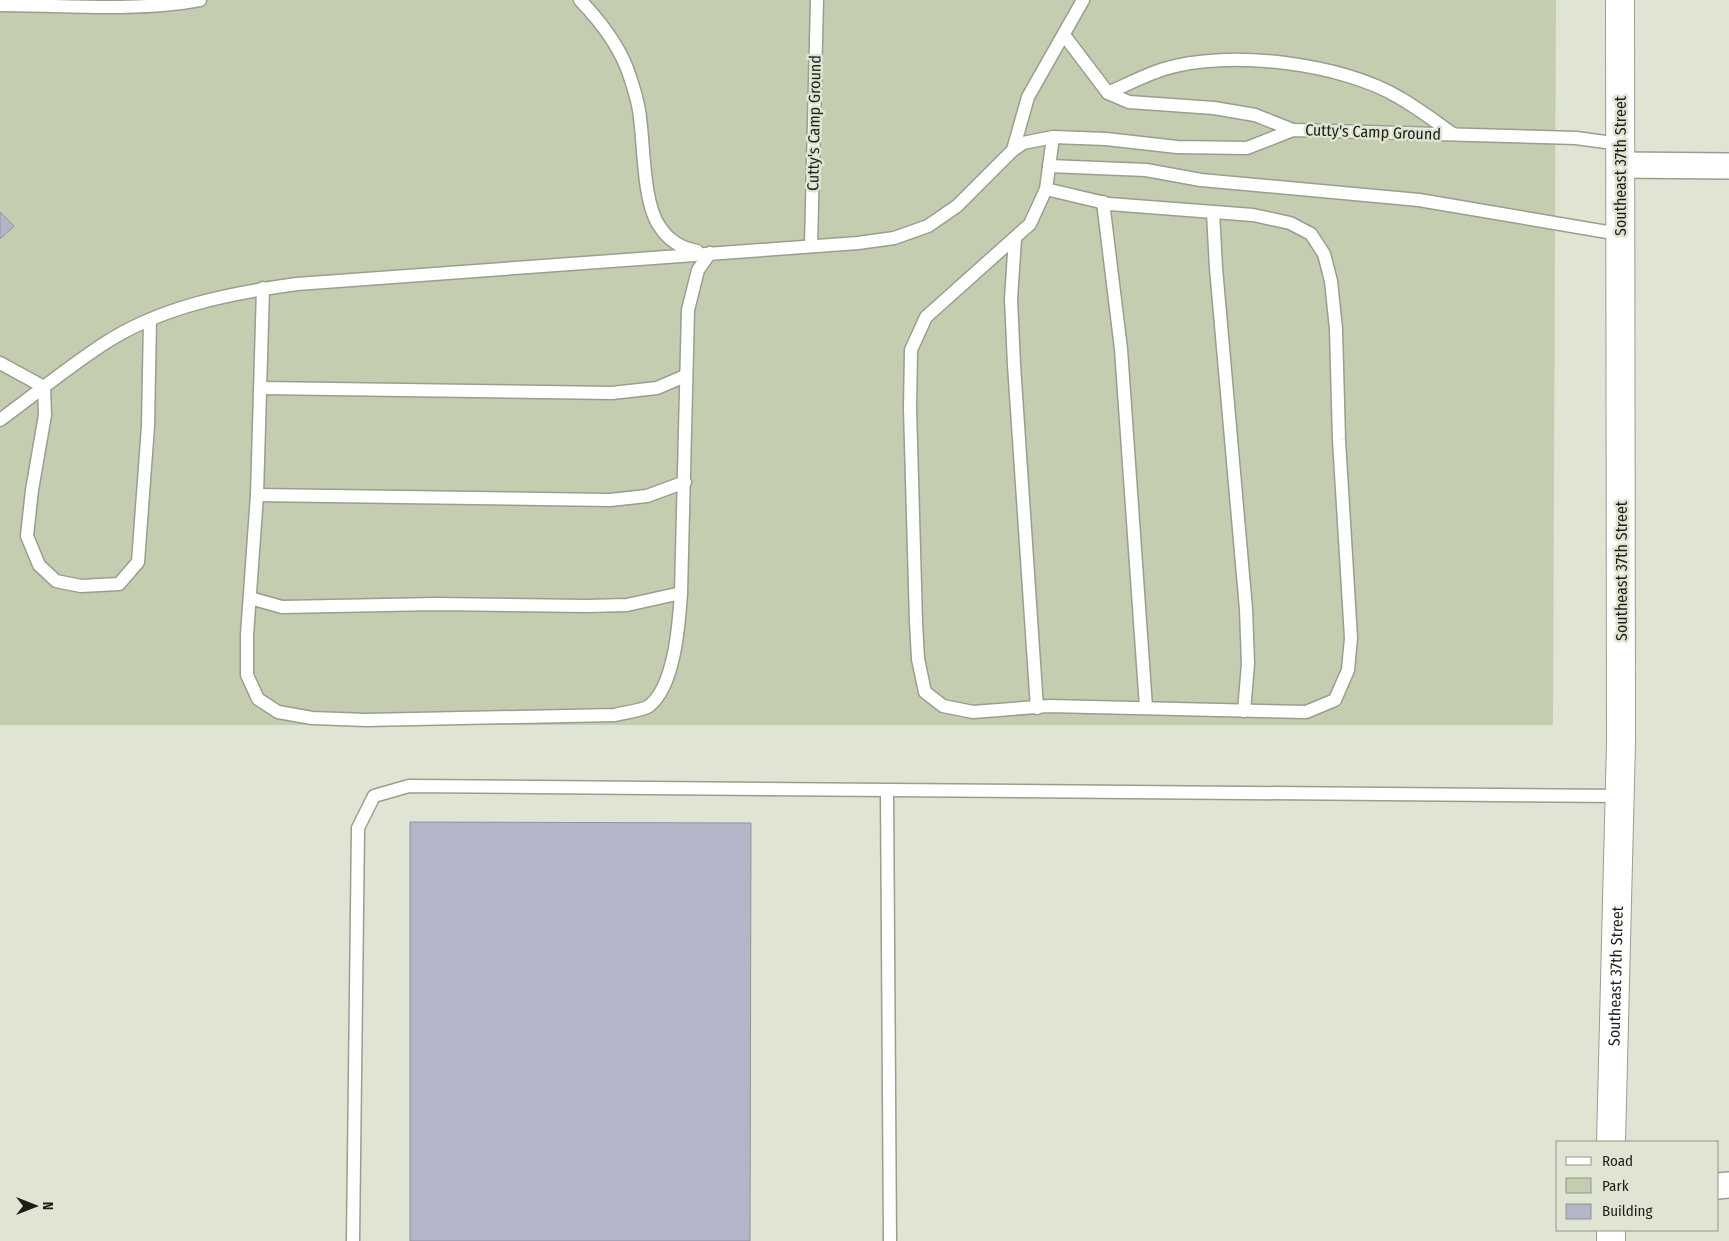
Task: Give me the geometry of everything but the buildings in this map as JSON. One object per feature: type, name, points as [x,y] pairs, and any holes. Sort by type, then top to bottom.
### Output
[{"type":"street","name":"Southeast 37th Street","points":[[1612,1141],[1620,796],[1620,0]]},
{"type":"street","points":[[1620,155],[1729,166]]},
{"type":"lane","points":[[0,5],[128,6],[178,4],[200,0]]},
{"type":"lane","points":[[263,288],[257,495],[247,675],[258,699],[278,712],[312,718],[366,720],[616,715],[649,706],[668,680],[680,620],[685,482],[685,376],[690,300],[698,270],[710,253],[685,248],[675,243],[659,226],[652,209],[646,181],[640,115],[630,76],[616,46],[597,17],[580,0]]},
{"type":"lane","name":"Cutty's Camp Ground","points":[[811,245],[817,0]]},
{"type":"lane","name":"Cutty's Camp Ground","points":[[1012,150],[1028,97],[1083,0]]},
{"type":"lane","points":[[1064,35],[1108,93],[1129,102],[1214,108],[1255,115],[1293,130]]},
{"type":"lane","points":[[1108,93],[1164,69],[1198,61],[1254,61],[1305,65],[1342,73],[1399,97],[1453,134]]},
{"type":"lane","name":"Cutty's Camp Ground","points":[[0,420],[103,345],[150,321],[183,308],[241,292],[297,284],[894,238],[928,226],[957,206],[1012,150],[1023,143],[1053,137],[1106,139],[1177,147],[1247,148],[1293,130],[1453,134],[1576,138],[1620,155]]},
{"type":"lane","points":[[1046,189],[1104,202],[1253,215],[1290,223],[1311,234],[1324,254],[1331,281],[1336,329],[1339,440],[1351,638],[1348,670],[1334,700],[1306,712],[1146,707],[1037,708],[973,712],[944,706],[925,692],[918,659],[916,622],[910,408],[911,350],[926,317],[1030,224],[1046,189],[1053,137]]},
{"type":"lane","points":[[1049,166],[1146,170],[1201,180],[1418,200],[1619,234]]},
{"type":"lane","points":[[1104,202],[1121,349],[1146,707]]},
{"type":"lane","points":[[1213,212],[1216,268],[1246,609],[1248,664],[1244,711]]},
{"type":"lane","points":[[1015,238],[1011,299],[1014,365],[1037,708]]},
{"type":"lane","points":[[0,363],[44,388],[45,415],[32,490],[27,536],[39,565],[56,580],[81,586],[119,584],[138,562],[148,426],[150,321]]},
{"type":"lane","points":[[261,388],[612,393],[657,388],[685,376]]},
{"type":"lane","points":[[257,495],[610,500],[647,496],[685,482]]},
{"type":"lane","points":[[250,598],[282,607],[437,604],[587,606],[627,605],[681,593]]},
{"type":"lane","points":[[353,1241],[358,828],[374,796],[409,786],[1620,796]]},
{"type":"lane","points":[[887,791],[890,1241]]},
{"type":"green space","points":[[0,0],[1556,0],[1553,725],[0,725]]}]
